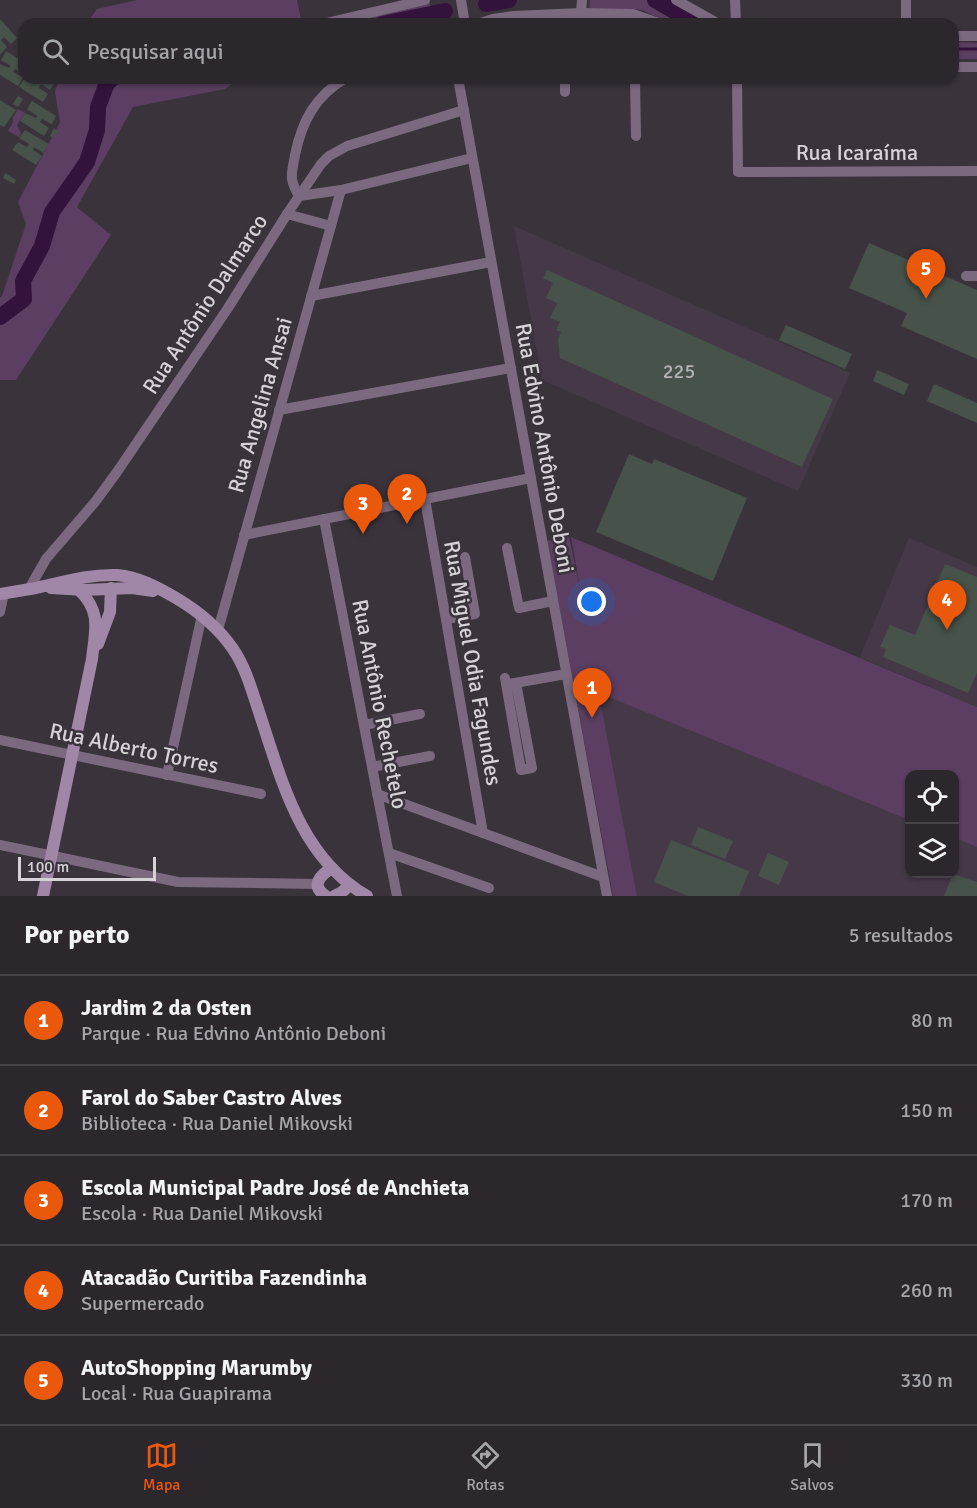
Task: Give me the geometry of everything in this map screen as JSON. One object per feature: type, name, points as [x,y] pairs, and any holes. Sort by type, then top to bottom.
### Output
[{"type":"main road","points":[[2,593],[87,577],[126,576],[151,584],[202,615],[233,649],[245,673],[293,810],[313,845],[332,868],[350,885],[367,896]]},
{"type":"main road","points":[[87,577],[111,588]]},
{"type":"main road","points":[[43,896],[93,659],[110,612],[111,588]]},
{"type":"main road","points":[[32,589],[140,588],[175,598]]},
{"type":"main road","points":[[80,590],[89,600],[94,612],[93,659]]},
{"type":"main road","points":[[326,896],[320,892],[318,879],[332,868]]},
{"type":"main road","points":[[334,896],[350,885]]},
{"type":"street","points":[[348,18],[425,0]]},
{"type":"street","points":[[461,0],[464,18]]},
{"type":"street","points":[[581,13],[582,0]]},
{"type":"street","points":[[676,0],[708,18]]},
{"type":"street","points":[[735,0],[736,18]]},
{"type":"street","points":[[906,0],[906,18]]},
{"type":"street","points":[[568,18],[581,13],[624,18]]},
{"type":"street","points":[[500,18],[534,18]]},
{"type":"street","points":[[959,36],[977,36]]},
{"type":"street","points":[[959,67],[977,67]]},
{"type":"street","points":[[338,84],[324,95],[309,113],[301,129],[292,174],[293,185],[299,196],[341,190],[472,158]]},
{"type":"street","name":"Rua Edvino Antônio Deboni","points":[[459,84],[607,896]]},
{"type":"street","points":[[565,84],[565,92]]},
{"type":"street","points":[[635,84],[636,136]]},
{"type":"street","name":"Rua Icaraíma","points":[[736,84],[738,172],[977,171]]},
{"type":"street","name":"Rua Antônio Dalmarco","points":[[32,589],[46,559],[95,502],[117,472],[228,308],[321,164],[329,156],[347,146],[464,110]]},
{"type":"street","name":"Rua Angelina Ansai","points":[[218,630],[341,190]]},
{"type":"street","points":[[287,214],[331,226]]},
{"type":"street","points":[[311,296],[491,262]]},
{"type":"street","points":[[279,410],[511,368]]},
{"type":"street","points":[[244,535],[531,478]]},
{"type":"street","name":"Rua Miguel Odia Fagundes","points":[[425,499],[483,833]]},
{"type":"street","name":"Rua Antônio Rechetelo","points":[[324,519],[397,896]]},
{"type":"street","points":[[507,548],[519,608],[553,601]]},
{"type":"street","points":[[446,619],[475,614],[465,557]]},
{"type":"street","points":[[0,612],[2,593]]},
{"type":"street","points":[[167,775],[202,615]]},
{"type":"street","points":[[509,682],[566,674]]},
{"type":"street","points":[[509,682],[532,768],[521,770],[509,682]]},
{"type":"street","points":[[364,725],[420,714]]},
{"type":"street","name":"Rua Alberto Torres","points":[[0,740],[261,794]]},
{"type":"street","points":[[372,767],[430,756]]},
{"type":"street","points":[[377,794],[603,877]]},
{"type":"street","points":[[0,845],[170,881],[318,884]]},
{"type":"street","points":[[388,853],[489,888]]},
{"type":"shaded area","points":[[137,0],[297,0],[301,18],[90,18],[97,9]]},
{"type":"shaded area","points":[[590,0],[667,0],[701,18],[658,18],[642,10],[633,9],[589,9]]},
{"type":"shaded area","points":[[430,3],[431,18],[366,18]]},
{"type":"shaded area","points":[[959,42],[977,43],[977,59],[959,59]]},
{"type":"shaded area","points":[[57,84],[232,84],[225,89],[133,107],[77,207],[111,235],[16,380],[0,380],[0,298],[26,224],[18,202],[60,122],[55,92]]},
{"type":"shaded area","points":[[18,109],[25,113],[17,125],[21,133],[19,137],[8,131]]},
{"type":"shaded area","points":[[514,226],[850,373],[798,491],[542,380]]},
{"type":"shaded area","points":[[569,536],[581,594],[571,537],[977,707],[977,847],[959,840],[959,770],[905,770],[905,818],[599,693],[637,896],[613,896],[547,541]]},
{"type":"shaded area","points":[[909,538],[977,567],[977,707],[860,657]]},
{"type":"shaded area","points":[[599,692],[905,818],[905,878],[959,878],[959,840],[977,847],[977,896],[637,896]]},
{"type":"building","points":[[0,19],[17,38],[11,44],[4,37],[1,40],[7,47],[0,55]]},
{"type":"building","points":[[6,51],[18,58],[18,71],[15,69],[13,72],[18,74],[18,86],[0,75],[0,64],[9,68],[11,66],[1,60]]},
{"type":"building","points":[[21,84],[41,84],[39,88],[48,94],[43,102],[19,87]]},
{"type":"building","points":[[41,84],[54,84],[50,90]]},
{"type":"building","points":[[18,96],[23,99],[18,107],[13,104]]},
{"type":"building","points":[[0,100],[16,110],[4,127],[0,125]]},
{"type":"building","points":[[32,101],[56,116],[52,124],[42,119],[40,122],[49,128],[44,136],[20,121],[25,113],[36,118],[37,116],[27,109]]},
{"type":"building","points":[[54,128],[58,131],[53,138],[50,136]]},
{"type":"building","points":[[25,130],[49,144],[43,153],[34,147],[33,150],[42,156],[36,165],[12,150],[18,142],[27,147],[29,144],[19,138]]},
{"type":"building","points":[[5,173],[16,180],[14,184],[3,178]]},
{"type":"building","points":[[869,243],[977,290],[977,359],[901,326],[907,313],[849,288]]},
{"type":"building","points":[[547,270],[833,399],[802,467],[560,358],[558,339],[561,332],[556,330],[560,322],[550,318],[557,303],[546,298],[553,283],[543,278]]},
{"type":"building","points":[[786,325],[852,354],[845,369],[779,340]]},
{"type":"building","points":[[877,370],[909,384],[904,395],[873,381]]},
{"type":"building","points":[[934,384],[977,403],[977,423],[927,401]]},
{"type":"building","points":[[629,454],[652,464],[654,459],[747,498],[713,581],[596,532]]},
{"type":"building","points":[[945,564],[977,577],[977,673],[968,693],[883,657],[886,649],[880,647],[890,625],[915,635]]},
{"type":"building","points":[[698,827],[733,841],[725,859],[691,845]]},
{"type":"building","points":[[671,840],[749,871],[739,896],[688,896],[654,882]]},
{"type":"building","points":[[768,853],[789,862],[779,885],[758,876]]},
{"type":"building","points":[[959,876],[977,882],[977,896],[944,896],[951,878],[959,878]]},
{"type":"waterway","points":[[486,4],[509,0]]},
{"type":"waterway","points":[[655,0],[686,18]]},
{"type":"waterway","points":[[411,18],[445,11]]},
{"type":"waterway","points":[[959,49],[977,49]]},
{"type":"waterway","points":[[0,317],[24,299],[23,281],[42,246],[52,212],[87,162],[97,130],[98,107],[107,84]]},
{"type":"place","name":"AutoShopping Marumby","points":[[926,299]]},
{"type":"place","name":"Farol do Saber Castro Alves","points":[[407,524]]},
{"type":"place","name":"Escola Municipal Padre José de Anchieta","points":[[363,534]]},
{"type":"place","name":"Atacadão Curitiba Fazendinha","points":[[947,630]]},
{"type":"place","name":"Jardim 2 da Osten","points":[[592,718]]}]
